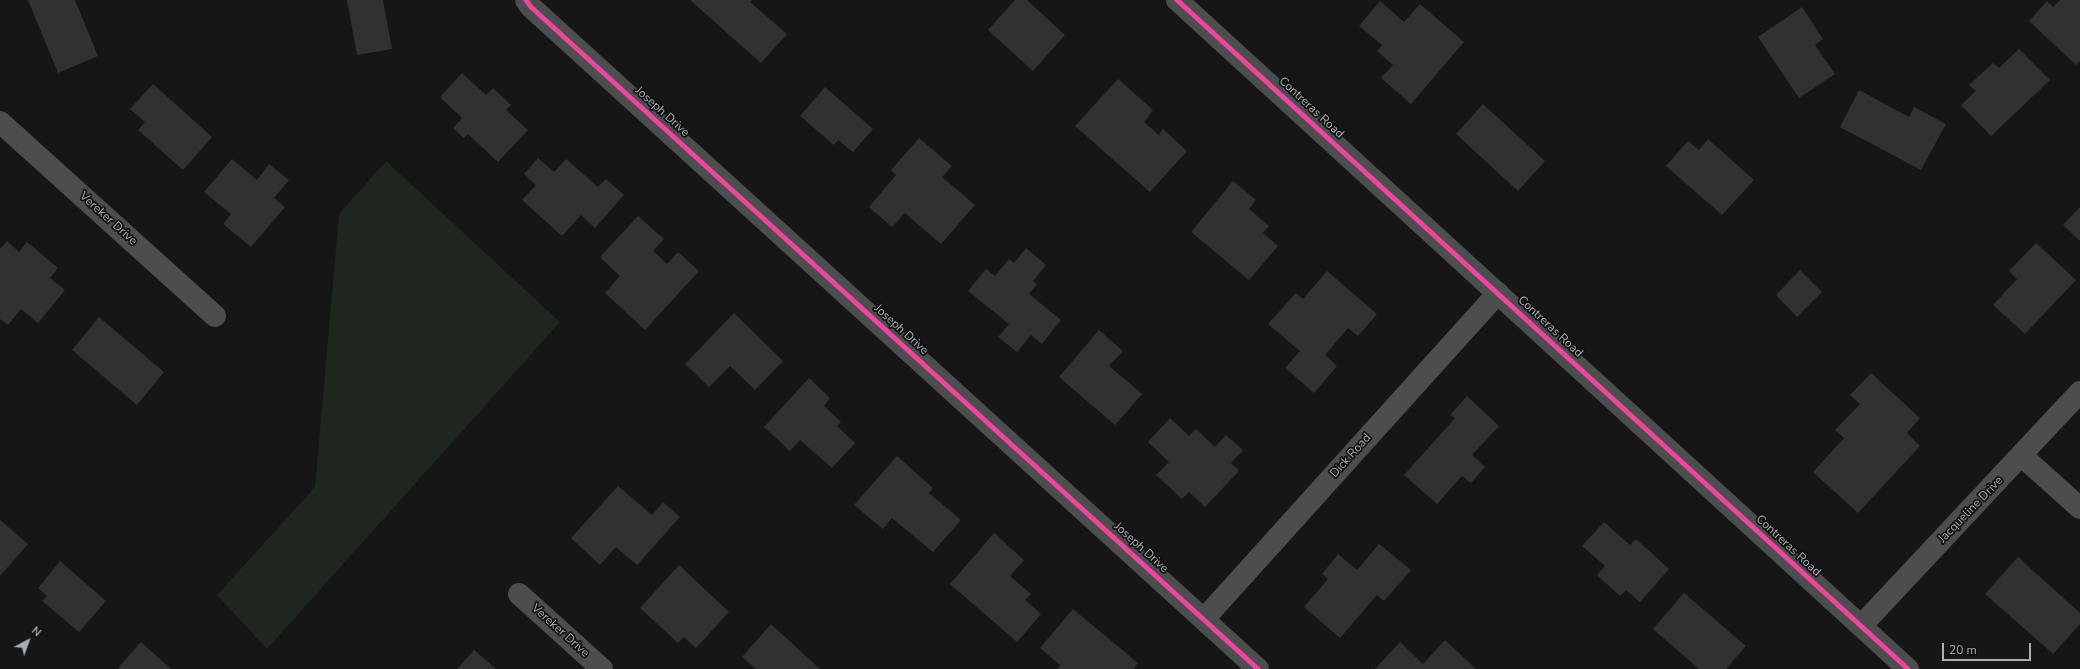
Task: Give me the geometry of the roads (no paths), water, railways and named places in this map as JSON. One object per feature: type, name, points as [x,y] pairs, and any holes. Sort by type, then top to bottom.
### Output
[{"type":"street","name":"Contreras Road","points":[[1177,0],[1908,669]]},
{"type":"street","name":"Joseph Drive","points":[[528,3],[1258,669]]},
{"type":"street","name":"Vereker Drive","points":[[0,122],[215,316]]},
{"type":"street","name":"Dick Road","points":[[1204,619],[1498,293]]},
{"type":"street","name":"Jacqueline Drive","points":[[1860,626],[2022,456],[2080,392]]},
{"type":"street","points":[[2022,456],[2080,508]]},
{"type":"street","name":"Vereker Drive","points":[[519,594],[602,669]]}]
